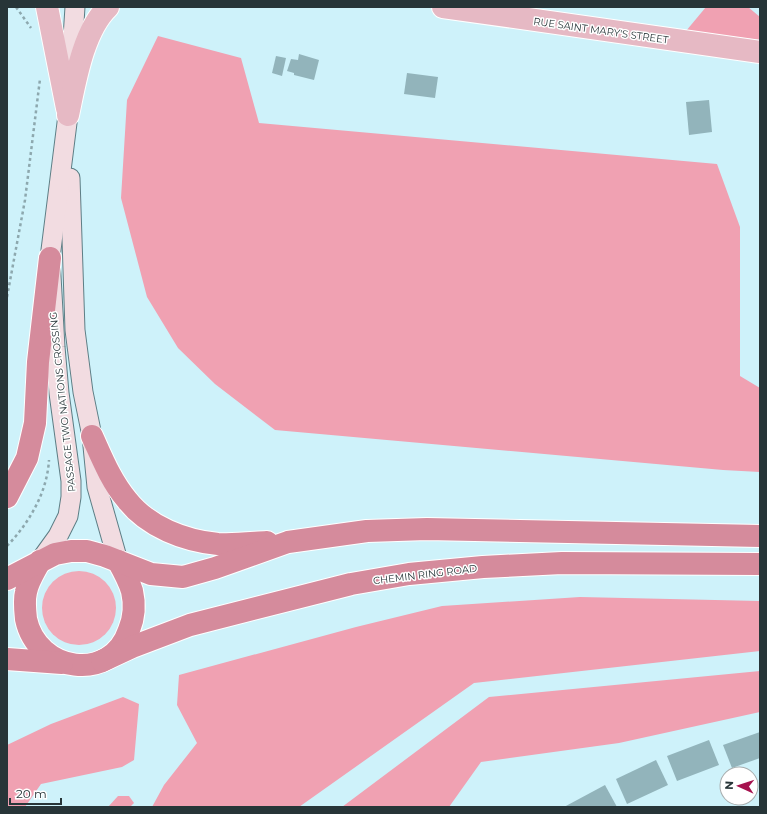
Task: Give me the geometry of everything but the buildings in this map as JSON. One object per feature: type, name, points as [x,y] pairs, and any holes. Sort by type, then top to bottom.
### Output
[{"type":"highway","points":[[7,496],[27,458],[35,423],[38,362],[50,258]]},
{"type":"highway","points":[[92,436],[109,472],[127,501],[152,524],[186,539],[218,544],[288,542],[367,531],[427,529],[760,536]]},
{"type":"highway","points":[[7,579],[55,554],[71,551],[87,551],[151,574],[183,576],[215,568],[288,542]]},
{"type":"highway","points":[[7,659],[85,665],[102,661],[116,651],[126,639],[133,620],[134,605],[132,591],[118,561]]},
{"type":"highway","points":[[40,562],[32,576],[26,592],[24,609],[28,630],[37,645],[50,656],[67,664]]},
{"type":"highway","name":"CHEMIN RING ROAD","points":[[102,661],[132,647],[190,625],[351,584],[409,574],[483,567],[562,563],[760,564]]},
{"type":"main road","points":[[47,7],[68,115]]},
{"type":"main road","name":"PASSAGE TWO NATIONS CROSSING","points":[[40,562],[58,536],[68,516],[71,497],[71,481],[57,370],[50,258],[68,115],[75,7]]},
{"type":"main road","points":[[68,115],[83,50],[100,14],[108,7]]},
{"type":"main road","name":"RUE SAINT MARY'S STREET","points":[[443,7],[760,52]]},
{"type":"main road","name":"PASSAGE TWO NATIONS CROSSING","points":[[68,115],[71,250],[75,330],[83,392],[92,436],[97,487],[118,561]]},
{"type":"path","points":[[16,7],[34,32]]},
{"type":"path","points":[[7,297],[25,200],[41,72]]},
{"type":"path","points":[[7,546],[17,536],[38,503],[48,472],[49,454]]},
{"type":"shaded area","points":[[706,7],[748,7],[760,17],[760,40],[686,31]]},
{"type":"shaded area","points":[[158,36],[241,58],[259,123],[717,164],[740,227],[740,376],[760,388],[760,472],[275,430],[215,384],[178,348],[147,297],[121,198],[127,100]]},
{"type":"shaded area","points":[[79,571],[93,574],[105,582],[113,594],[116,608],[113,622],[105,634],[93,642],[79,645],[65,642],[53,634],[45,622],[42,608],[45,594],[53,582],[65,574]]},
{"type":"shaded area","points":[[580,597],[760,601],[760,651],[474,683],[299,807],[152,807],[164,785],[197,743],[177,705],[179,675],[356,627],[442,606]]},
{"type":"shaded area","points":[[760,671],[760,712],[619,743],[481,762],[449,807],[342,807],[489,697]]},
{"type":"shaded area","points":[[123,697],[139,704],[134,760],[122,767],[41,784],[25,807],[7,807],[7,745],[51,724]]},
{"type":"shaded area","points":[[118,796],[129,796],[134,803],[130,807],[108,807]]}]
